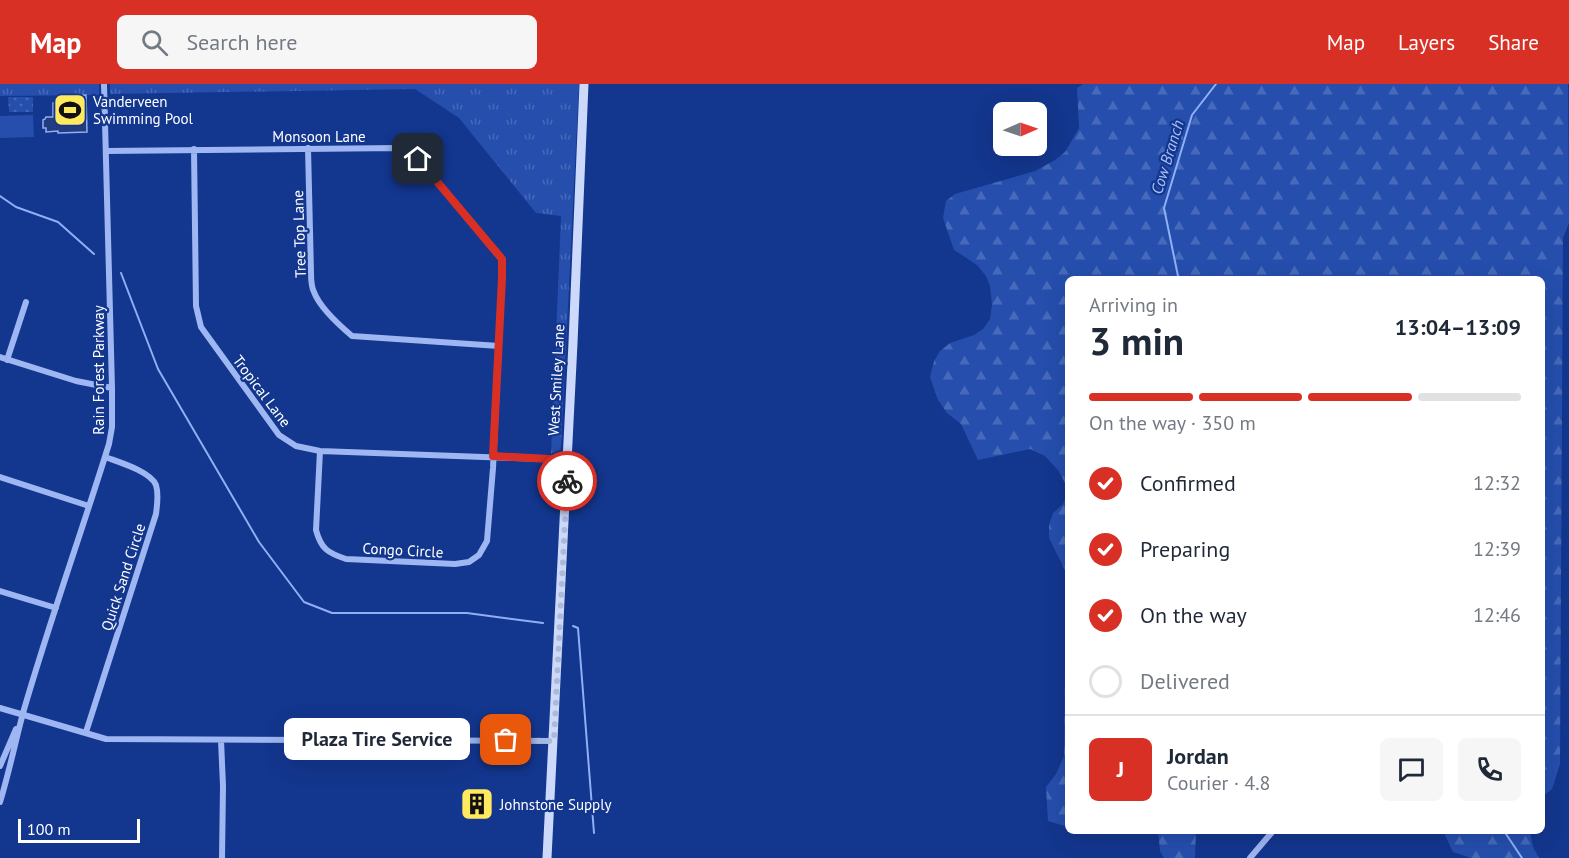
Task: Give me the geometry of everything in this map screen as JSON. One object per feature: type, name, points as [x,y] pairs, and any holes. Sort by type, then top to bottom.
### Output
[{"type":"street","name":"Rain Forest Parkway","points":[[0,802],[23,715],[105,457],[112,427],[104,84]]},
{"type":"street","name":"West Smiley Lane","points":[[548,858],[584,84]]},
{"type":"street","name":"Tree Top Lane","points":[[308,148],[310,273],[314,292],[338,325],[352,336],[499,346]]},
{"type":"street","name":"Monsoon Lane","points":[[106,151],[398,148],[418,159],[502,259],[493,456]]},
{"type":"street","name":"Tropical Lane","points":[[194,149],[196,306],[201,327],[279,435],[296,446],[320,451],[568,460]]},
{"type":"street","points":[[26,302],[3,358],[76,381],[112,388]]},
{"type":"street","name":"Congo Circle","points":[[320,451],[316,530],[319,540],[331,554],[346,559],[455,564],[469,562],[479,555],[487,541],[493,456]]},
{"type":"street","name":"Quick Sand Circle","points":[[86,732],[158,502],[155,483],[149,477],[105,457]]},
{"type":"street","points":[[0,477],[89,506]]},
{"type":"street","points":[[0,591],[56,608]]},
{"type":"street","points":[[0,708],[106,739],[554,741]]},
{"type":"street","name":"Rain Forest Parkway","points":[[0,766],[23,715]]},
{"type":"street","points":[[221,740],[222,858]]},
{"type":"street","points":[[1251,858],[1271,834]]},
{"type":"green space","points":[[0,84],[99,84],[99,95],[0,96]]},
{"type":"green space","points":[[110,84],[579,84],[560,450],[551,454],[561,216],[536,213],[459,118],[415,89],[110,94]]},
{"type":"green space","points":[[1083,84],[1568,84],[1569,223],[1563,238],[1560,764],[1552,789],[1545,795],[1545,276],[1065,276],[1065,483],[1058,470],[1045,456],[1030,449],[978,460],[961,424],[947,413],[938,400],[930,377],[934,361],[940,351],[950,343],[974,335],[983,329],[990,319],[992,305],[990,286],[986,276],[977,265],[954,250],[943,218],[946,201],[955,194],[1035,171],[1065,152],[1079,128],[1077,88]]},
{"type":"green space","points":[[8,97],[33,97],[33,112],[9,112]]},
{"type":"green space","points":[[33,115],[34,137],[0,138],[0,116]]},
{"type":"green space","points":[[1065,500],[1065,570],[1049,538],[1049,525],[1053,513]]},
{"type":"green space","points":[[1065,664],[1065,826],[1048,821],[1046,787],[1056,774],[1064,756]]},
{"type":"green space","points":[[1158,834],[1196,834],[1195,858],[1164,858],[1160,851]]},
{"type":"green space","points":[[1444,834],[1531,834],[1533,847],[1539,858],[1471,858],[1453,852]]},
{"type":"shaded area","name":"Vanderveen Swimming Pool","points":[[86,95],[87,132],[46,132],[46,128],[43,128],[43,120],[46,117],[53,117],[53,103],[64,103],[64,96]]},
{"type":"waterway","name":"Cow Branch","points":[[1178,276],[1164,208],[1192,115],[1216,84]]},
{"type":"waterway","points":[[0,196],[16,207],[58,222],[94,254]]},
{"type":"waterway","points":[[121,273],[158,369],[259,542],[304,602],[332,613],[467,613],[543,623]]},
{"type":"waterway","points":[[573,626],[578,628],[594,833]]},
{"type":"waterway","name":"Cow Branch","points":[[1506,834],[1522,858]]},
{"type":"way so far","points":[[506,740],[554,741],[567,481]]},
{"type":"place","name":"Vanderveen Swimming Pool","points":[[70,110]]},
{"type":"place","name":"Plaza Tire Service","points":[[506,740]]},
{"type":"place","name":"Johnstone Supply","points":[[477,804]]},
{"type":"route","points":[[418,159],[502,259],[493,456],[568,460],[567,481]]}]
